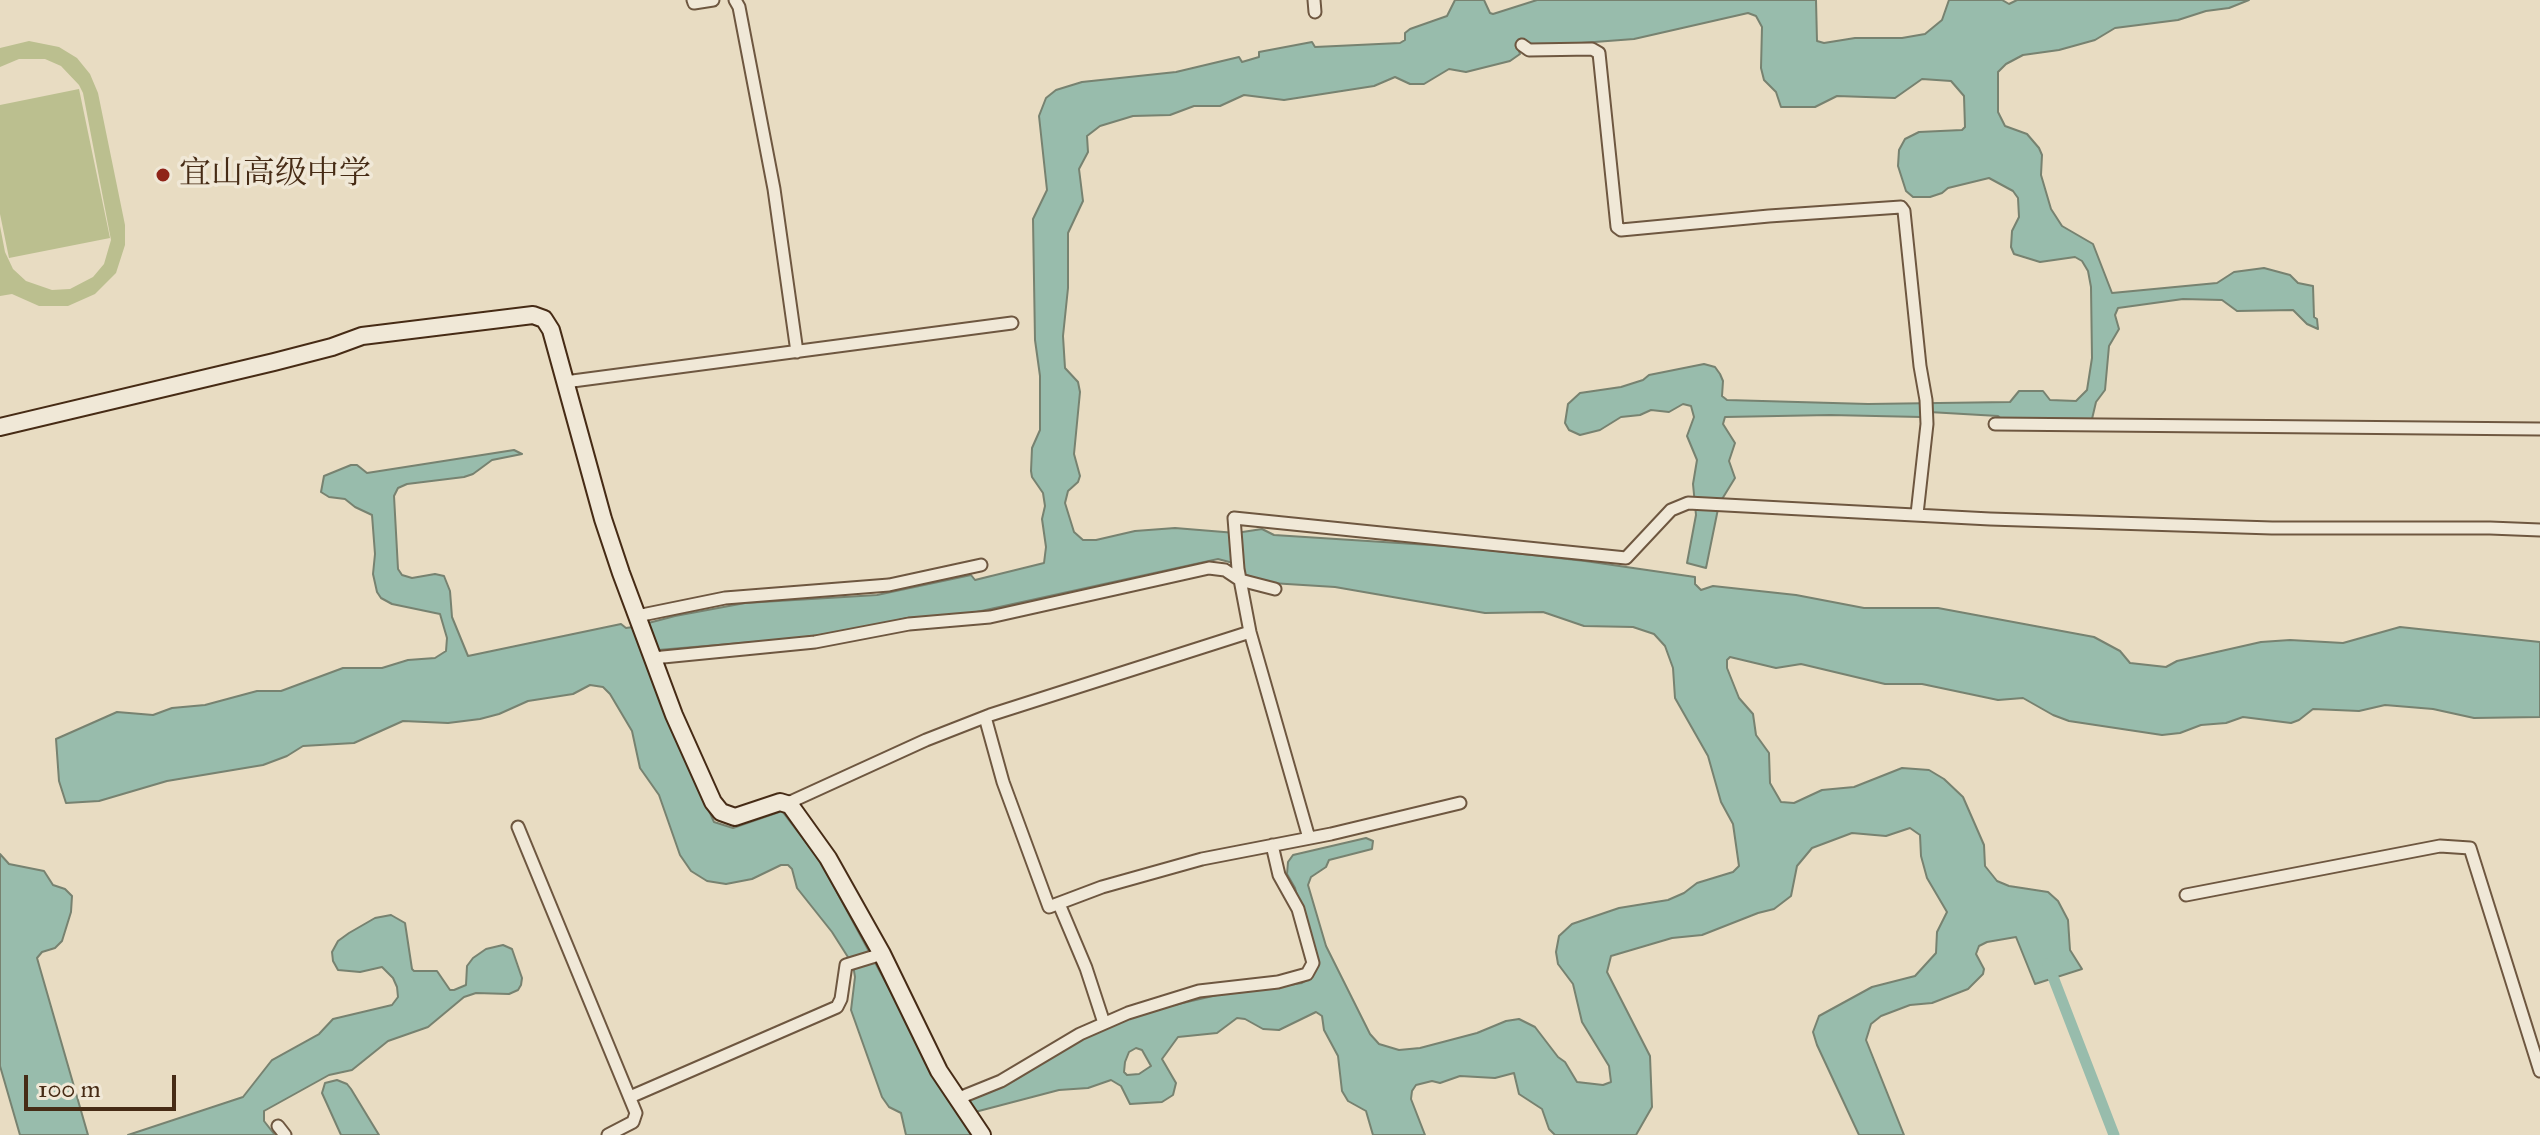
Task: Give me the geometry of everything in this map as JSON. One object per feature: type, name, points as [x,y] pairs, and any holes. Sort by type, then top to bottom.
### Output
[{"type":"street","points":[[693,0],[694,3],[713,0]]},
{"type":"street","points":[[735,0],[739,7],[774,189],[797,352]]},
{"type":"street","points":[[1522,45],[1529,50],[1592,49],[1599,53],[1617,227],[1621,230],[1901,207],[1904,211],[1926,400],[1927,424],[1917,514]]},
{"type":"street","points":[[0,427],[288,359],[362,336],[533,315],[544,319],[550,326],[603,519],[674,715],[718,809],[735,817],[780,802],[788,803],[926,740],[985,717],[1250,632]]},
{"type":"street","points":[[565,382],[1012,323]]},
{"type":"street","points":[[1995,424],[2540,429]]},
{"type":"street","points":[[1309,838],[1250,632],[1239,575],[1234,518],[1626,558],[1671,510],[1681,504],[1696,502],[2272,528],[2540,530]]},
{"type":"street","points":[[638,617],[738,597],[889,585],[981,565]]},
{"type":"street","points":[[652,656],[803,643],[909,624],[990,617],[1209,568],[1225,570],[1275,589]]},
{"type":"street","points":[[985,717],[1003,782],[1049,907],[1102,887],[1202,859],[1460,803]]},
{"type":"street","points":[[788,803],[828,858],[939,1071],[982,1135]]},
{"type":"street","points":[[518,827],[630,1097],[636,1118],[608,1135]]},
{"type":"street","points":[[959,1098],[1001,1081],[1060,1045],[1104,1023],[1199,991],[1278,982],[1310,972],[1313,963],[1298,909],[1279,875],[1272,845]]},
{"type":"street","points":[[2186,895],[2440,846],[2470,848],[2540,1071]]},
{"type":"street","points":[[1059,904],[1081,954],[1104,1023]]},
{"type":"street","points":[[630,1097],[837,1007],[846,965],[880,955]]},
{"type":"shaded area","points":[[1455,0],[1484,0],[1493,14],[1537,0],[1816,0],[1817,41],[1824,43],[1925,34],[1942,20],[1949,0],[2002,0],[2009,4],[2017,0],[2249,0],[2178,20],[2115,28],[2095,40],[2059,50],[2023,55],[1998,72],[1998,112],[2005,126],[2027,134],[2039,148],[2042,155],[2041,175],[2051,209],[2062,226],[2093,244],[2112,293],[2217,283],[2234,272],[2264,268],[2313,286],[2314,317],[2318,329],[2307,324],[2293,310],[2237,311],[2222,300],[2183,299],[2118,308],[2115,315],[2119,329],[2109,346],[2105,390],[2096,402],[2092,419],[2000,418],[1929,412],[1921,417],[1725,417],[1723,424],[1735,443],[1729,461],[1735,478],[1719,504],[1706,568],[1687,563],[1696,515],[1693,484],[1697,460],[1687,436],[1694,417],[1691,406],[1683,404],[1669,412],[1651,410],[1621,417],[1600,430],[1580,435],[1569,430],[1565,423],[1568,404],[1580,393],[1621,387],[1649,375],[1704,364],[1715,367],[1720,374],[1722,396],[1727,400],[1868,404],[2010,402],[2019,391],[2043,391],[2050,400],[2076,401],[2087,390],[2092,358],[2088,271],[2082,261],[2075,257],[2040,262],[2014,254],[2012,231],[2019,217],[2018,198],[2013,191],[1989,178],[1948,188],[1930,197],[1913,197],[1906,191],[1898,166],[1899,150],[1905,139],[1919,132],[1962,130],[1965,127],[1964,96],[1951,81],[1922,79],[1895,98],[1837,96],[1815,107],[1781,107],[1776,92],[1764,80],[1761,68],[1762,27],[1756,16],[1748,13],[1634,39],[1542,46],[1523,42],[1518,48],[1520,54],[1510,61],[1466,72],[1449,69],[1424,84],[1410,84],[1395,77],[1374,86],[1284,100],[1244,95],[1220,106],[1194,106],[1170,115],[1133,116],[1100,126],[1087,136],[1088,152],[1079,169],[1083,201],[1068,233],[1068,288],[1063,336],[1065,368],[1078,382],[1080,392],[1074,454],[1080,476],[1068,491],[1065,503],[1074,532],[1083,540],[1175,528],[1236,533],[1262,529],[1274,535],[1461,547],[1585,561],[1695,577],[1695,584],[1701,590],[1713,586],[1796,595],[1864,608],[1938,608],[2094,637],[2120,651],[2130,663],[2166,667],[2177,661],[2261,642],[2343,643],[2400,627],[2540,642],[2540,717],[2474,718],[2433,709],[2385,705],[2359,711],[2313,709],[2291,723],[2243,717],[2162,735],[2069,721],[2023,698],[1998,700],[1922,684],[1885,684],[1801,664],[1776,668],[1730,657],[1727,668],[1739,698],[1753,714],[1756,735],[1769,753],[1770,783],[1781,802],[1794,803],[1822,790],[1854,787],[1902,768],[1929,770],[1963,797],[1984,845],[1985,866],[1997,881],[2048,892],[2058,901],[2068,920],[2070,950],[2082,969],[2035,984],[2016,937],[1987,942],[1979,946],[1976,954],[1984,969],[1983,974],[1968,989],[1932,1003],[1910,1005],[1881,1016],[1871,1024],[1866,1040],[1904,1135],[1859,1135],[1813,1032],[1819,1016],[1872,987],[1915,976],[1936,953],[1937,932],[1947,912],[1927,878],[1920,835],[1910,828],[1886,836],[1852,833],[1812,848],[1797,866],[1791,896],[1774,909],[1702,935],[1672,938],[1611,956],[1607,972],[1650,1056],[1652,1107],[1636,1135],[1555,1135],[1549,1129],[1542,1109],[1519,1094],[1514,1073],[1495,1078],[1460,1076],[1440,1083],[1432,1081],[1416,1085],[1411,1099],[1425,1135],[1373,1135],[1366,1111],[1348,1101],[1342,1091],[1338,1056],[1324,1030],[1322,1016],[1316,1012],[1279,1030],[1263,1029],[1237,1018],[1217,1033],[1178,1037],[1162,1059],[1176,1083],[1173,1095],[1162,1102],[1130,1104],[1121,1086],[1111,1080],[1088,1088],[1059,1090],[975,1112],[968,1099],[1015,1080],[1094,1031],[1144,1012],[1230,992],[1302,983],[1309,979],[1314,973],[1314,961],[1295,888],[1287,874],[1288,862],[1293,855],[1366,838],[1373,841],[1372,849],[1329,860],[1326,867],[1311,877],[1308,885],[1326,946],[1370,1034],[1379,1044],[1399,1050],[1420,1048],[1519,1019],[1535,1027],[1565,1062],[1577,1082],[1603,1085],[1611,1082],[1609,1066],[1582,1022],[1573,984],[1558,964],[1556,952],[1559,936],[1572,924],[1619,908],[1668,900],[1697,883],[1733,872],[1739,866],[1733,824],[1721,802],[1708,756],[1675,698],[1673,668],[1665,646],[1654,634],[1633,627],[1584,626],[1543,612],[1485,613],[1335,587],[1271,583],[1243,574],[1233,563],[1218,559],[963,615],[907,618],[859,630],[790,639],[658,650],[667,717],[714,822],[733,828],[782,811],[820,861],[917,1040],[975,1135],[906,1135],[901,1113],[889,1107],[882,1097],[851,1010],[855,977],[853,965],[832,932],[797,888],[792,869],[781,865],[752,879],[726,884],[707,881],[691,871],[680,855],[659,795],[640,768],[632,731],[603,687],[590,685],[573,694],[528,701],[480,719],[448,723],[403,721],[354,743],[303,746],[263,765],[167,781],[99,801],[66,803],[59,781],[56,739],[117,712],[153,715],[172,708],[205,705],[257,691],[281,691],[343,668],[382,668],[408,660],[435,658],[446,651],[447,638],[440,614],[392,604],[377,592],[373,574],[372,515],[345,499],[329,497],[321,492],[324,476],[351,465],[357,465],[367,473],[514,450],[522,454],[492,460],[464,477],[407,484],[398,488],[394,496],[398,569],[402,575],[412,578],[435,574],[444,576],[450,591],[452,617],[468,656],[621,624],[626,628],[633,627],[745,603],[877,595],[971,575],[975,580],[1044,563],[1046,547],[1042,519],[1045,506],[1043,493],[1031,471],[1032,448],[1040,430],[1033,219],[1047,190],[1039,116],[1046,98],[1056,90],[1082,82],[1176,72],[1239,57],[1242,62],[1259,57],[1259,52],[1312,42],[1315,47],[1400,43],[1410,29],[1447,16]],"holes":[[[1136,1048],[1142,1050],[1151,1066],[1139,1074],[1127,1075],[1124,1072],[1129,1052]]]},
{"type":"shaded area","points":[[29,41],[59,47],[77,58],[90,74],[98,93],[125,225],[125,245],[116,273],[95,294],[68,306],[39,306],[12,294],[0,296],[0,226],[5,252],[13,269],[26,281],[52,290],[70,289],[93,277],[104,264],[111,240],[79,85],[61,66],[45,59],[19,59],[0,67],[0,48]]},
{"type":"shaded area","points":[[79,89],[110,238],[9,258],[0,214],[0,105]]},
{"type":"shaded area","points":[[0,854],[9,864],[44,871],[53,885],[65,889],[72,896],[71,912],[62,941],[37,958],[88,1135],[20,1135],[0,1066]]},
{"type":"shaded area","points":[[391,915],[405,923],[414,971],[437,971],[450,990],[454,990],[466,985],[467,966],[473,958],[486,949],[503,945],[512,949],[522,978],[521,985],[509,994],[476,993],[464,997],[428,1027],[388,1041],[352,1070],[329,1075],[264,1111],[264,1121],[275,1135],[128,1135],[243,1097],[272,1060],[319,1034],[333,1019],[392,1005],[398,997],[397,987],[382,967],[360,972],[338,970],[332,952],[338,941],[349,933],[375,918]]},
{"type":"shaded area","points":[[337,1080],[351,1089],[379,1135],[341,1135],[322,1093],[325,1083]]},
{"type":"waterway","points":[[2048,964],[2114,1135]]},
{"type":"place","name":"宜山高级中学","points":[[163,175]]}]
